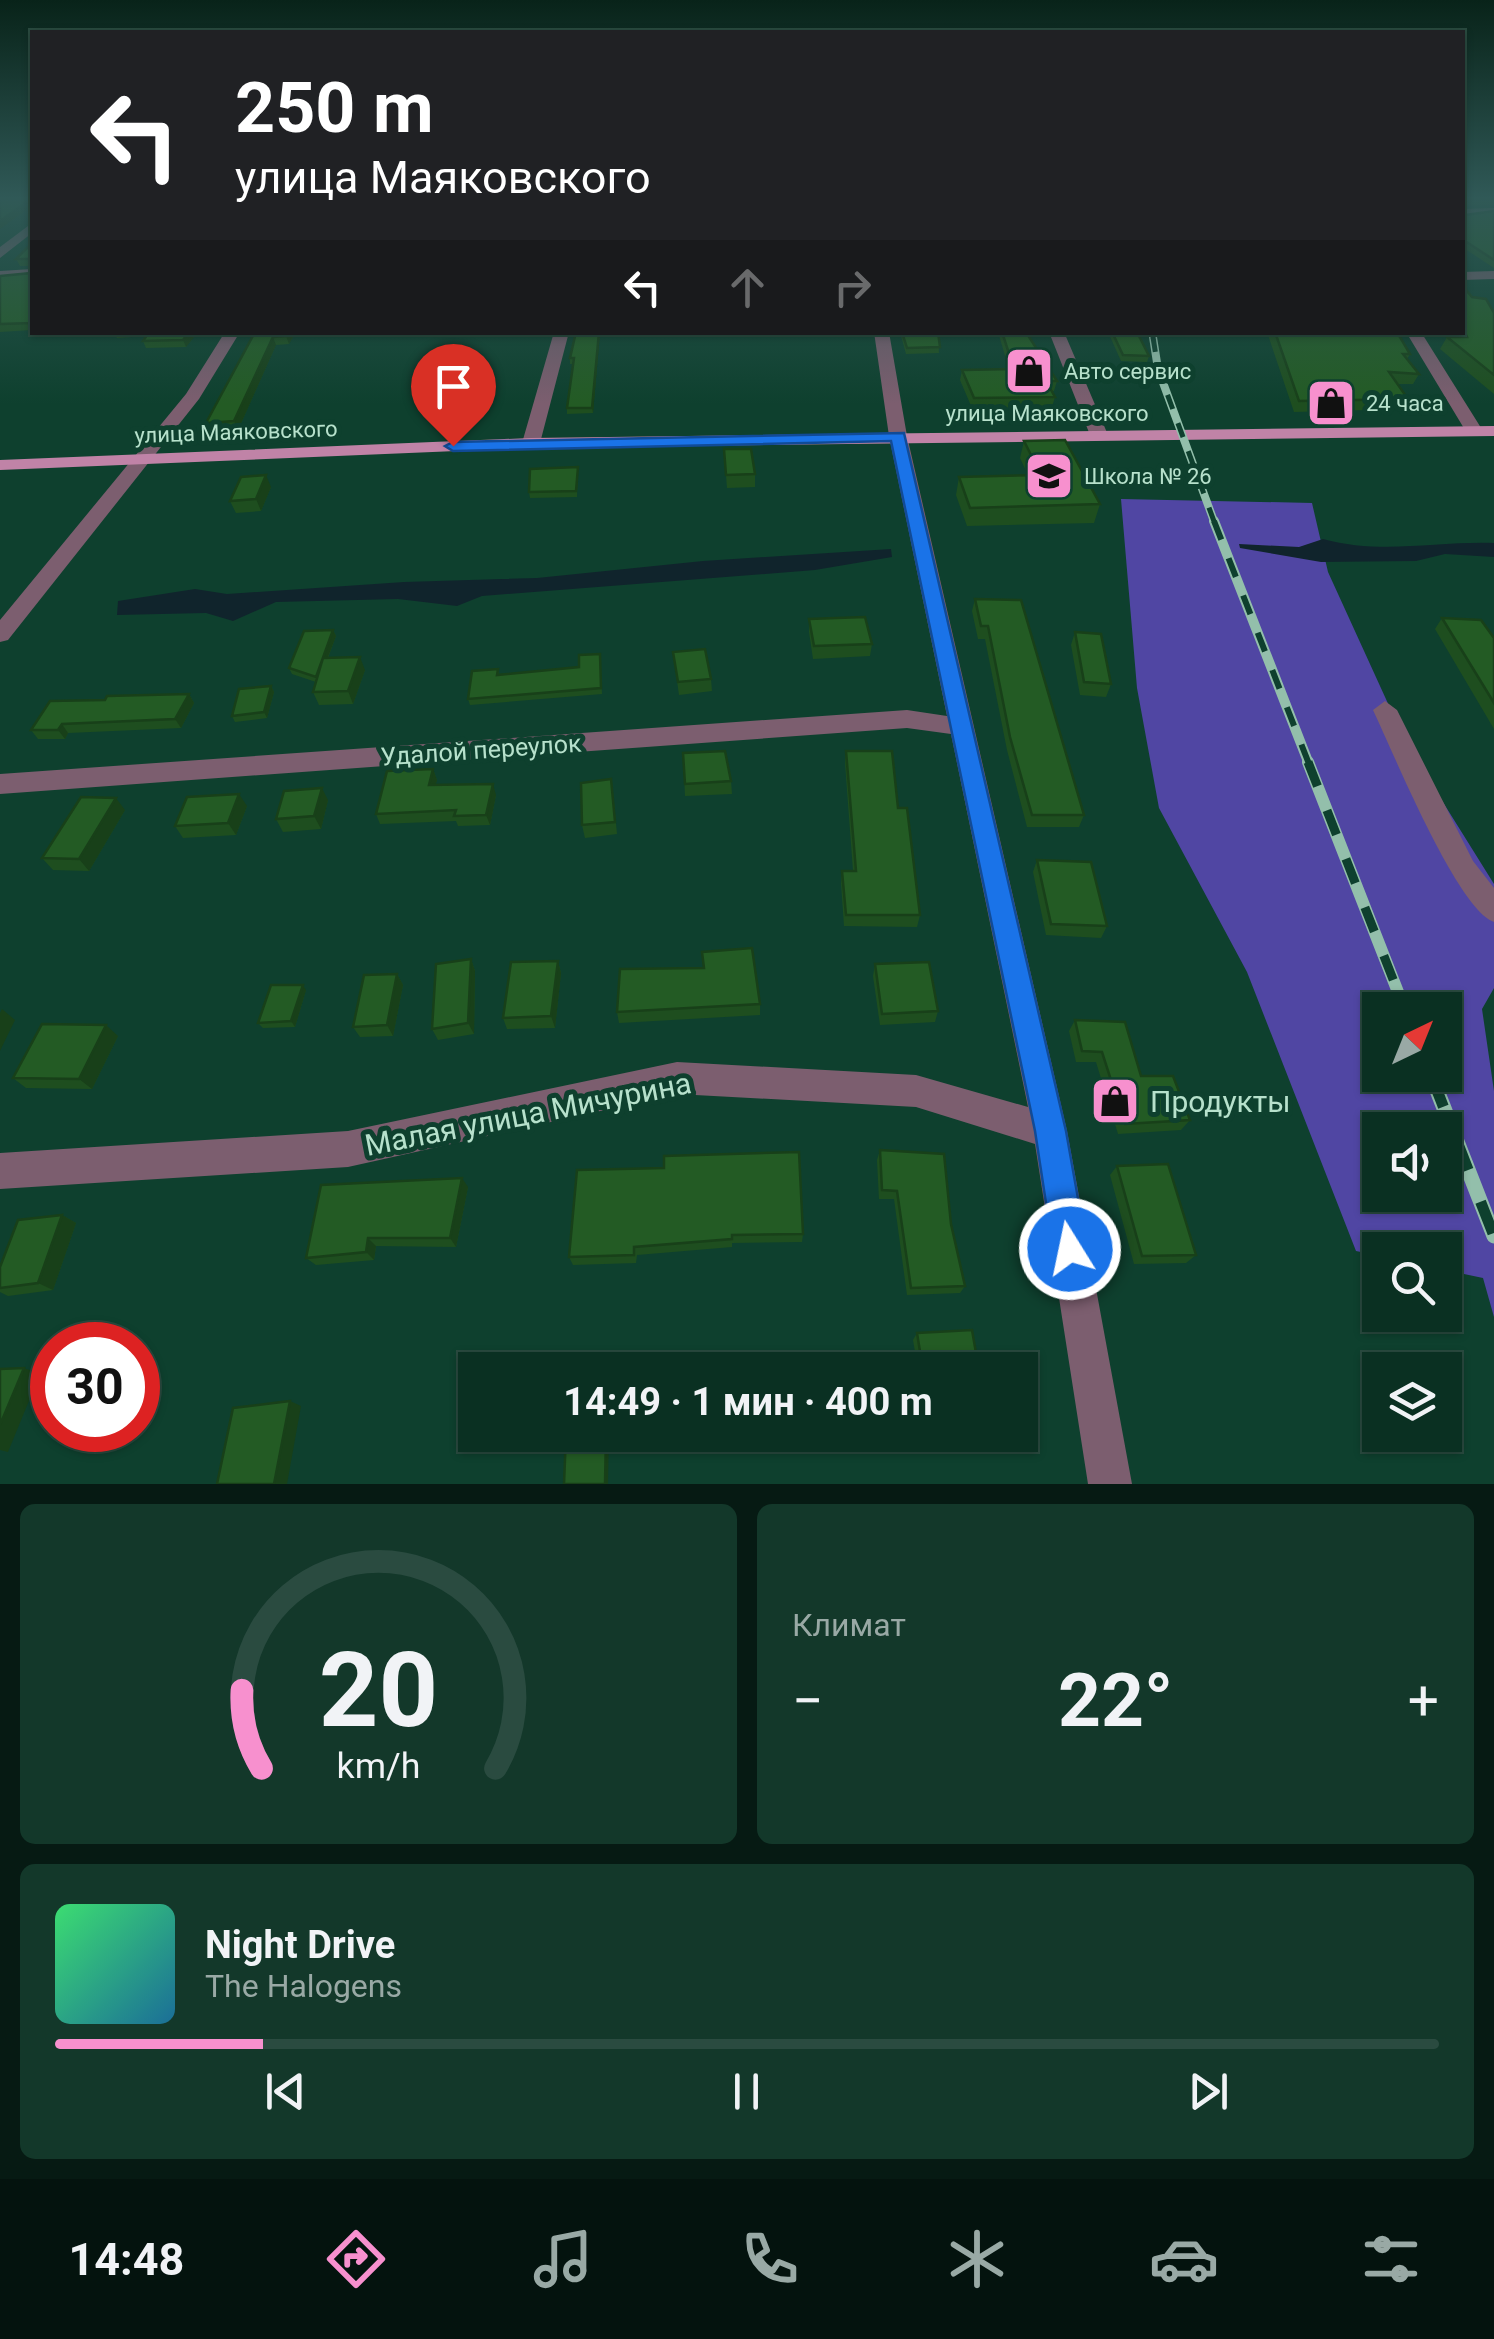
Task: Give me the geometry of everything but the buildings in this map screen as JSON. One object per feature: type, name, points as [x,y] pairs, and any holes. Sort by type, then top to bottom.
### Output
[{"type":"main road","name":"улица Маяковского","points":[[0,464],[531,443],[1494,431]]},
{"type":"street","points":[[0,275],[30,273]]},
{"type":"street","points":[[1465,276],[1494,275]]},
{"type":"street","points":[[0,635],[193,396],[231,335]]},
{"type":"street","points":[[531,443],[561,335]]},
{"type":"street","points":[[881,335],[898,436],[1050,1131],[1110,1484]]},
{"type":"street","points":[[1057,335],[1098,436]]},
{"type":"street","points":[[1415,335],[1474,431]]},
{"type":"street","points":[[1386,710],[1463,869],[1494,910]]},
{"type":"street","name":"Удалой переулок","points":[[0,784],[908,719],[962,727]]},
{"type":"street","name":"Малая улица Мичурина","points":[[0,1170],[348,1149],[677,1078],[916,1091],[1050,1131]]},
{"type":"shaded area","points":[[1121,499],[1312,503],[1328,572],[1406,743],[1494,884],[1494,988],[1482,1009],[1494,1091],[1494,1317],[1483,1278],[1462,1274],[1462,1232],[1362,1232],[1362,1252],[1356,1251],[1247,972],[1159,808],[1137,688]]},
{"type":"water","points":[[1323,539],[1387,547],[1494,543],[1494,557],[1445,554],[1416,561],[1321,562],[1240,548],[1239,544],[1299,547]]},
{"type":"water","points":[[891,549],[892,557],[815,570],[482,596],[457,606],[398,599],[276,602],[233,621],[206,613],[117,615],[118,601],[195,589],[227,594],[537,578],[703,561]]},
{"type":"railway","points":[[1152,335],[1153,339]]},
{"type":"railway","points":[[1153,337],[1158,369],[1215,524]]},
{"type":"railway","points":[[1214,521],[1309,764]]},
{"type":"railway","points":[[1308,762],[1398,992]]},
{"type":"railway","points":[[1438,1092],[1494,1236]]},
{"type":"place","name":"Авто сервис","points":[[1029,371]]},
{"type":"place","name":"24 часа","points":[[1331,403]]},
{"type":"place","name":"Школа № 26","points":[[1049,476]]},
{"type":"place","name":"Продукты","points":[[1115,1101]]},
{"type":"route","points":[[453,446],[898,436],[1050,1131],[1070,1249]]}]
